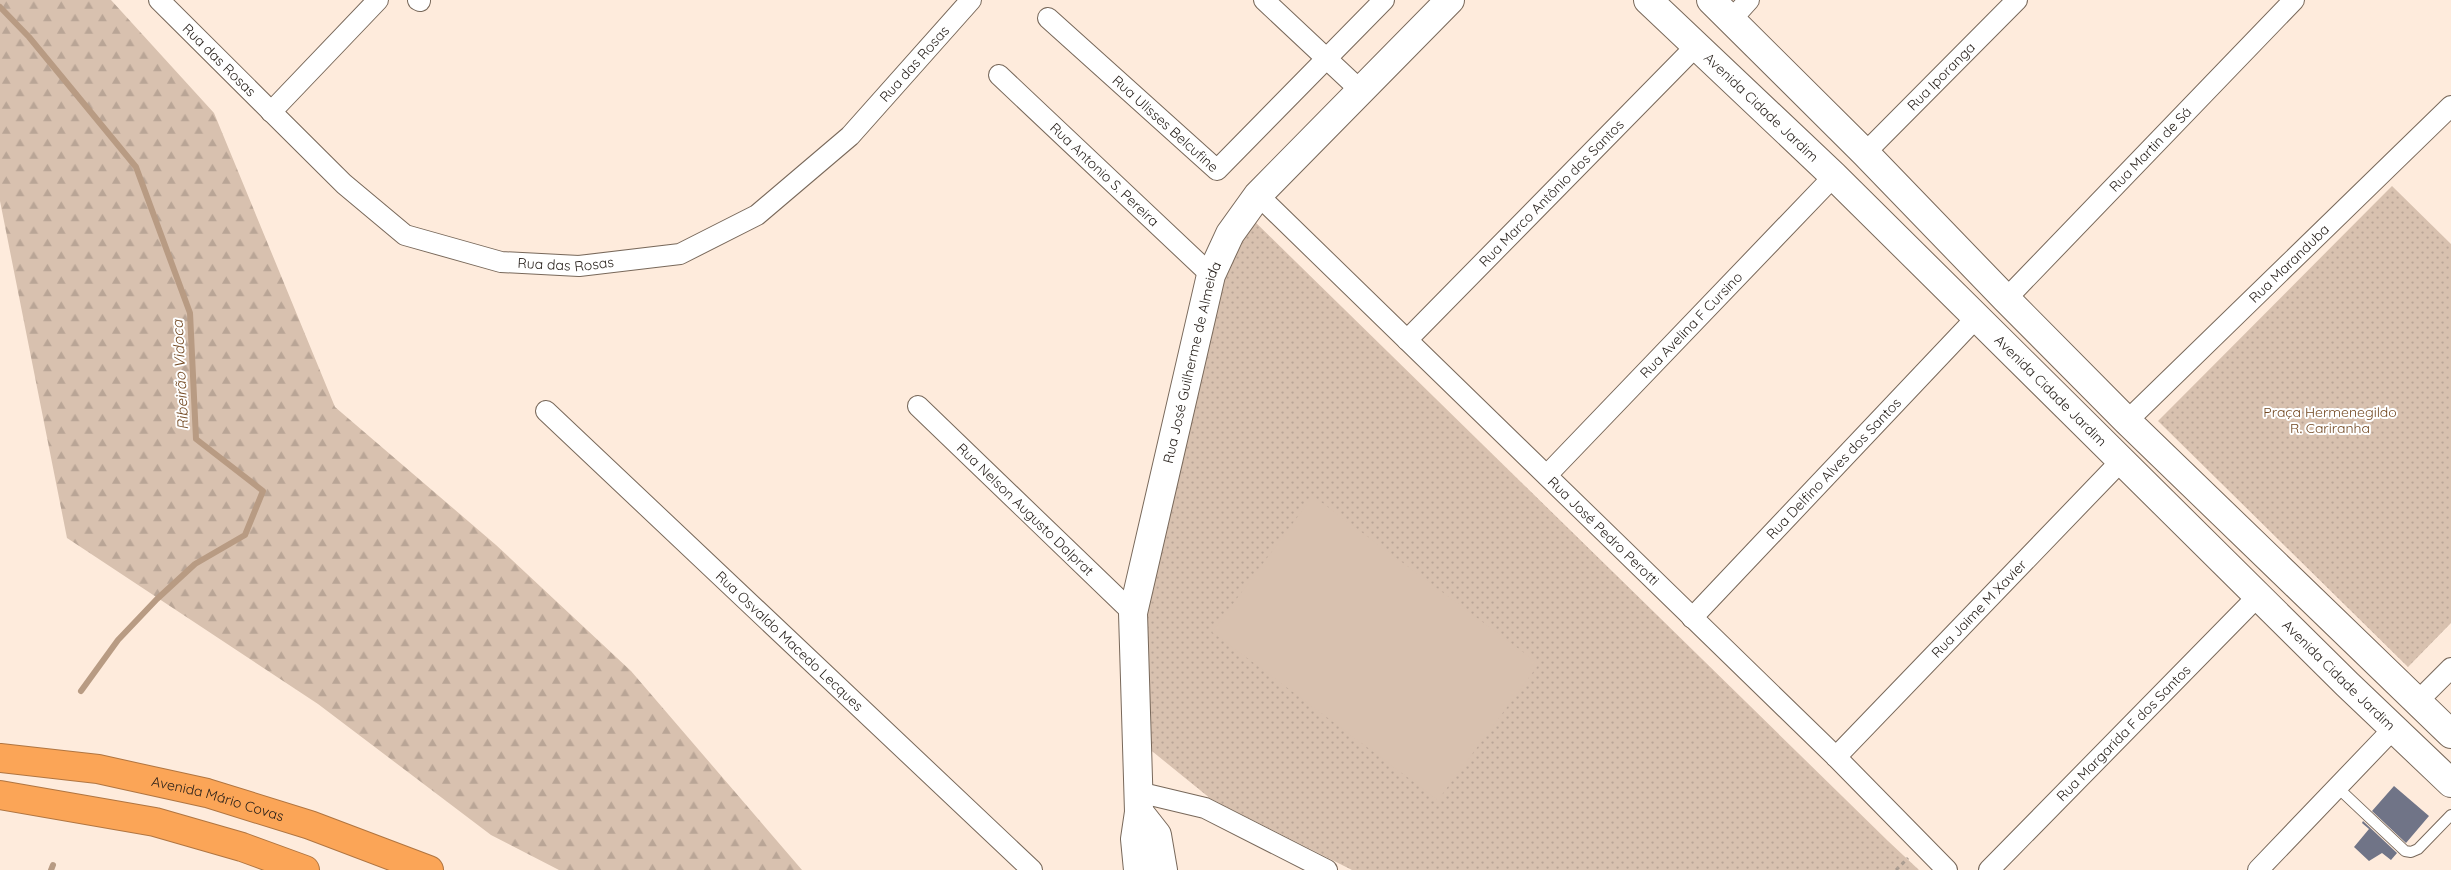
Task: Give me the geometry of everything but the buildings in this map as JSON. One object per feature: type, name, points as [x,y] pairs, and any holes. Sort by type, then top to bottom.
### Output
[{"type":"highway","name":"Avenida Mário Covas","points":[[0,758],[98,769],[207,793],[310,824],[429,870]]},
{"type":"highway","points":[[0,795],[155,822],[242,847],[305,870]]},
{"type":"main road","name":"Rua José Guilherme de Almeida","points":[[1138,870],[1135,839],[1139,802],[1133,613],[1211,275],[1230,234],[1258,194],[1450,0]]},
{"type":"main road","name":"Avenida Cidade Jardim","points":[[1648,0],[1834,176],[2259,595],[2346,684],[2451,783]]},
{"type":"main road","points":[[1711,0],[1865,153],[2127,421],[2451,734]]},
{"type":"main road","points":[[1778,124],[1807,95]]},
{"type":"main road","points":[[2346,684],[2372,659]]},
{"type":"main road","points":[[1139,802],[1156,835],[1163,870]]},
{"type":"street","name":"Rua das Rosas","points":[[159,0],[344,184],[405,235],[501,262],[579,266],[680,254],[758,215],[850,136],[971,0]]},
{"type":"street","points":[[271,112],[378,0]]},
{"type":"street","points":[[1264,0],[1360,90]]},
{"type":"street","name":"Rua Ulisses Belcufine","points":[[1048,18],[1217,170],[1384,0]]},
{"type":"street","points":[[1730,20],[1750,0]]},
{"type":"street","name":"Rua Iporanga","points":[[1865,153],[2017,0]]},
{"type":"street","name":"Rua Martin de Sá","points":[[2006,299],[2294,0]]},
{"type":"street","name":"Rua Marco Antônio dos Santos","points":[[1407,340],[1696,46]]},
{"type":"street","name":"Rua Antonio S. Pereira","points":[[999,75],[1211,275]]},
{"type":"street","name":"Rua Maranduba","points":[[2127,421],[2451,106]]},
{"type":"street","name":"Rua Avelina F Cursino","points":[[1547,475],[1834,176]]},
{"type":"street","name":"Rua José Pedro Perotti","points":[[1258,194],[1836,757],[1947,870]]},
{"type":"street","name":"Rua Delfino Alves dos Santos","points":[[1692,618],[1976,318]]},
{"type":"street","name":"Rua Nelson Augusto Dalprat","points":[[918,406],[1133,613]]},
{"type":"street","name":"Rua Osvaldo Macedo Lecques","points":[[546,411],[1032,870]]},
{"type":"street","name":"Rua Jaime M Xavier","points":[[1836,757],[2122,460]]},
{"type":"street","name":"Rua Margarida F dos Santos","points":[[1989,870],[2259,595]]},
{"type":"street","points":[[2418,702],[2451,668]]},
{"type":"street","points":[[2258,870],[2394,728]]},
{"type":"street","points":[[1139,802],[1205,808],[1327,870]]},
{"type":"lane","points":[[2337,787],[2405,851],[2411,852],[2418,849],[2451,815]]},
{"type":"green space","points":[[0,0],[111,0],[214,113],[335,407],[496,545],[631,671],[802,870],[559,870],[491,835],[318,704],[67,538],[0,201]]},
{"type":"green space","name":"Praça Hermenegildo R. Cariranha","points":[[2392,186],[2451,244],[2451,623],[2408,667],[2158,421]]},
{"type":"green space","points":[[1251,218],[1919,870],[1352,870],[1211,799],[1142,743],[1143,616],[1221,283]]},
{"type":"green space","points":[[1313,496],[1539,664],[1438,800],[1212,632]]},
{"type":"waterway","name":"Ribeirão Vidoca","points":[[0,7],[29,37],[136,167],[190,313],[196,439],[263,491],[245,535],[195,564],[157,599],[118,640],[81,691]]},
{"type":"waterway","name":"Ribeirão Vidoca","points":[[51,870],[53,865]]}]
